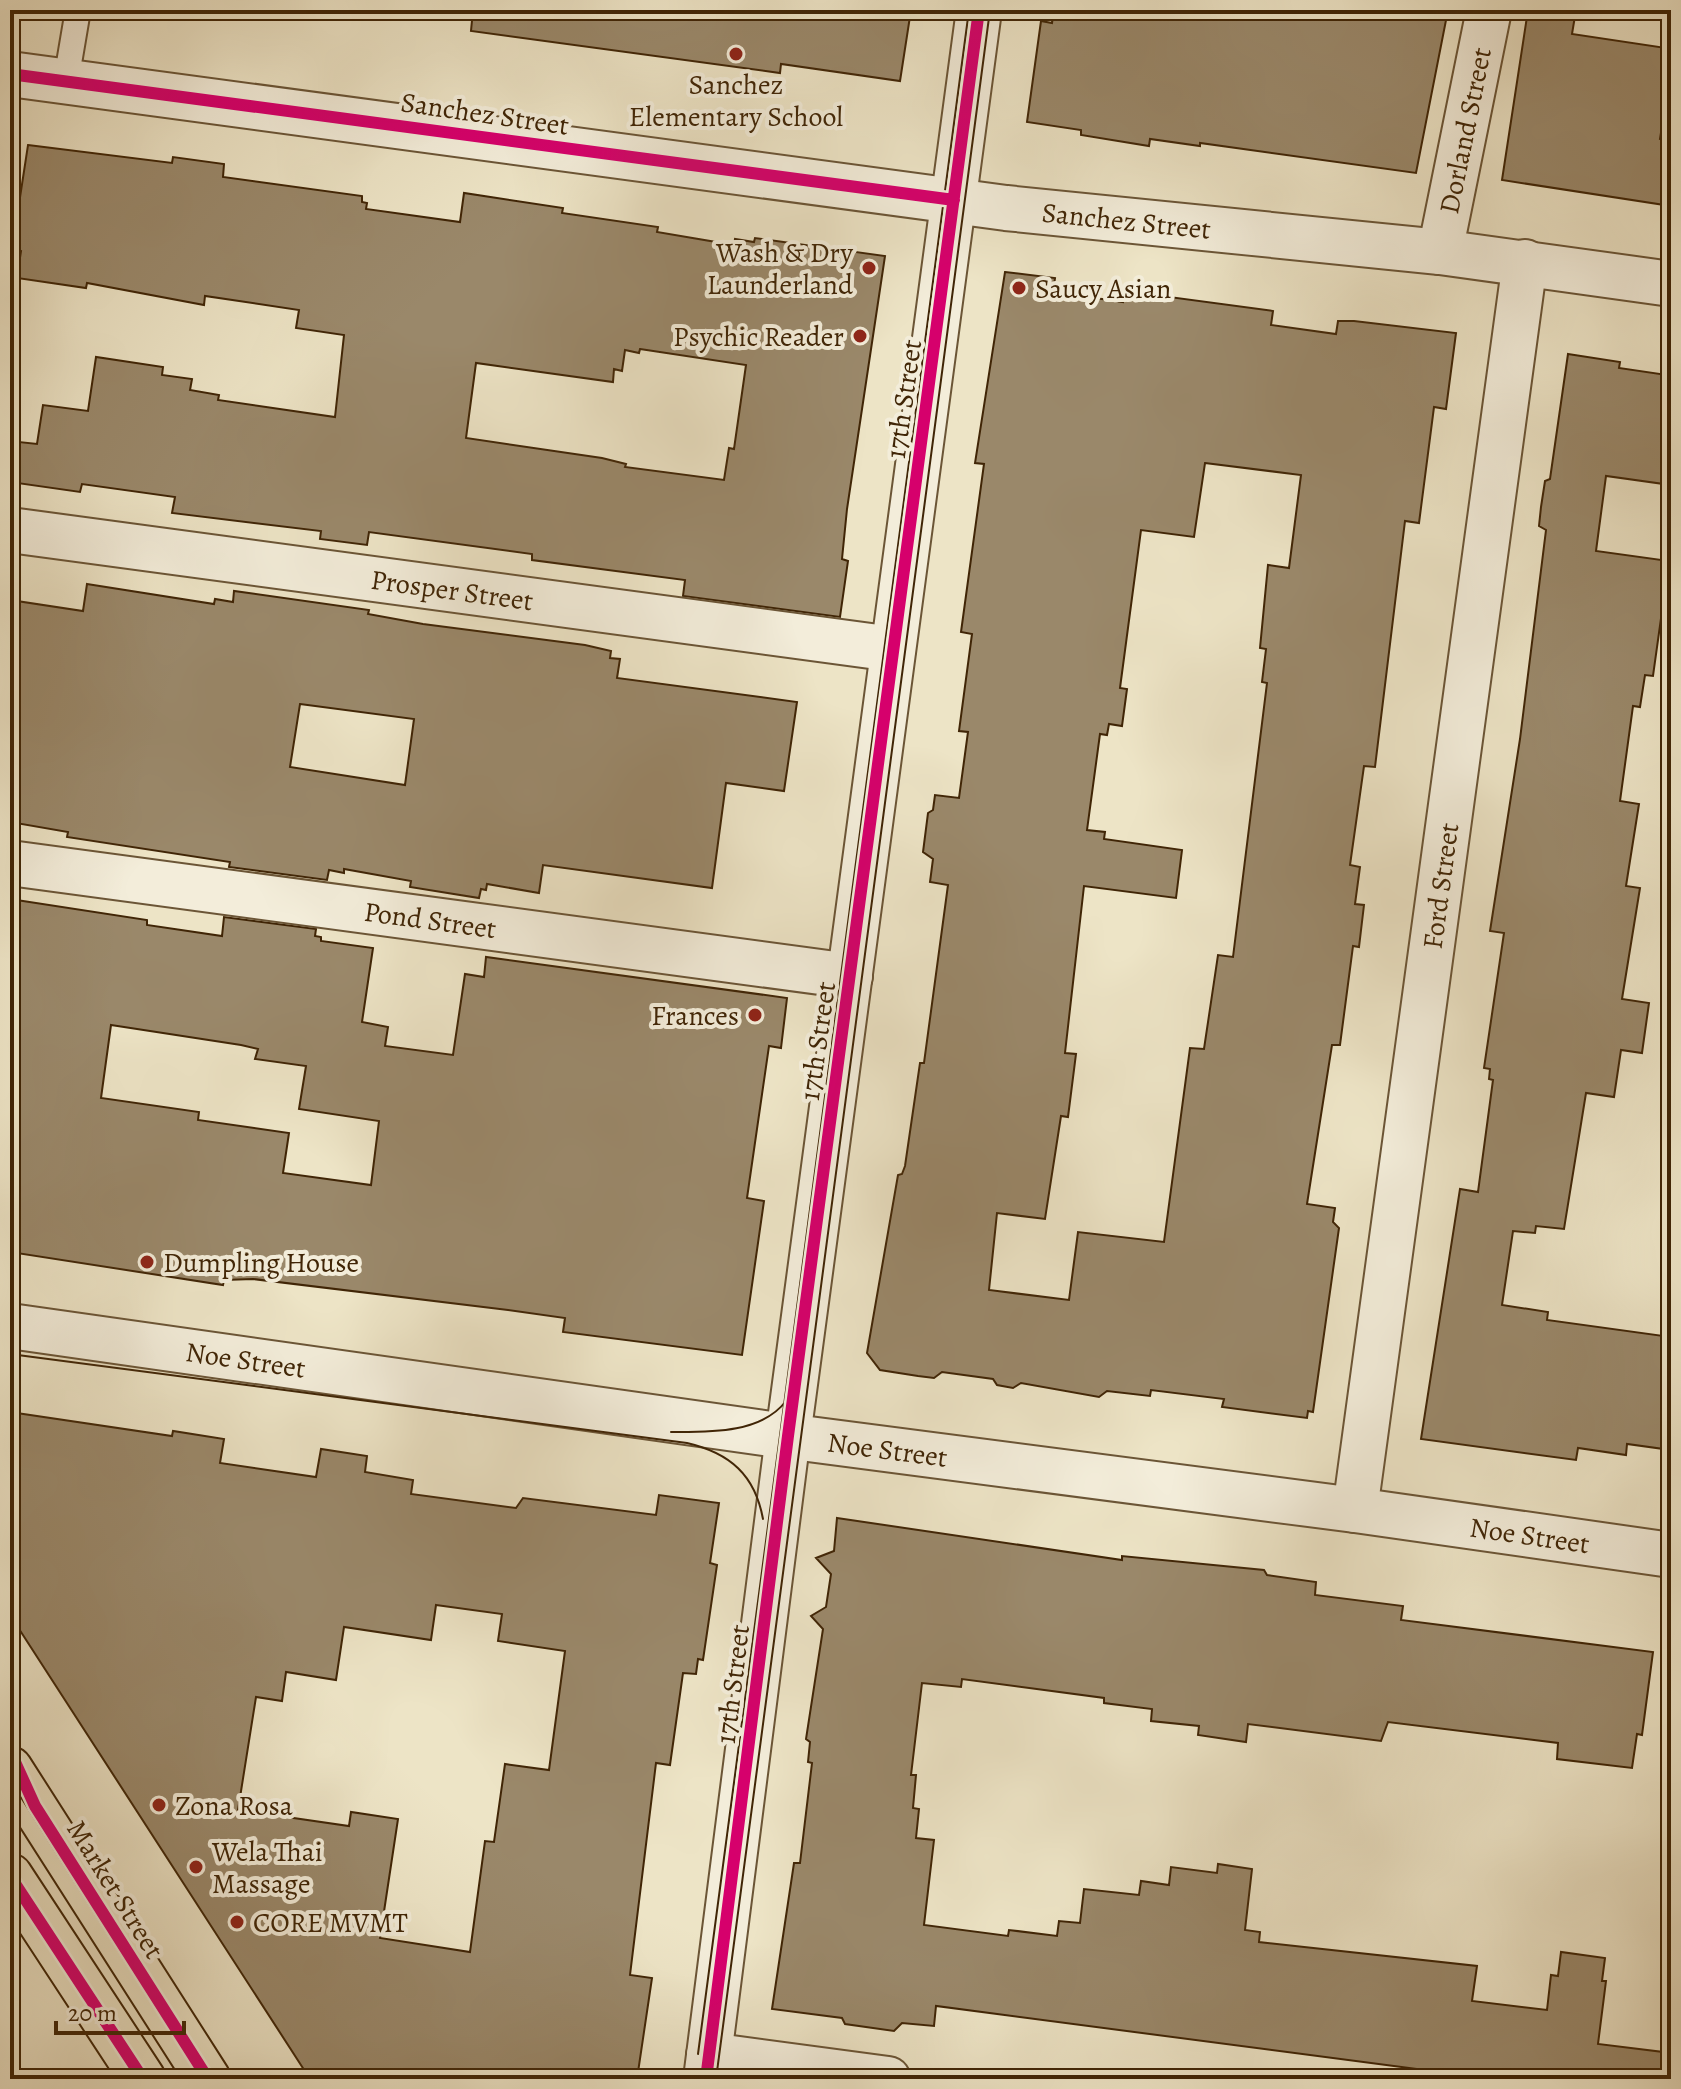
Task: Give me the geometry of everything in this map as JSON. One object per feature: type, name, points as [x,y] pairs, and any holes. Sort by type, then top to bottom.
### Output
[{"type":"main road","name":"Market Street","points":[[10,1751],[35,1806]]},
{"type":"main road","name":"Market Street","points":[[10,1769],[208,2079]]},
{"type":"main road","points":[[10,1876],[143,2079]]},
{"type":"street","name":"17th Street","points":[[708,2067],[788,1436],[979,10]]},
{"type":"street","name":"Dorland Street","points":[[1440,252],[1489,10]]},
{"type":"street","name":"Sanchez Street","points":[[10,74],[954,200],[1440,252],[1671,284]]},
{"type":"street","name":"Ford Street","points":[[1355,1510],[1525,262]]},
{"type":"street","name":"Prosper Street","points":[[10,530],[893,649]]},
{"type":"street","name":"Pond Street","points":[[10,863],[436,933],[850,976]]},
{"type":"street","name":"Noe Street","points":[[10,1326],[788,1436],[1671,1555]]},
{"type":"street","points":[[708,2067],[888,2079]]},
{"type":"lane","points":[[66,81],[78,10]]},
{"type":"building","name":"Sanchez Elementary School","points":[[473,10],[911,10],[900,81],[781,64],[780,73],[471,31]]},
{"type":"building","points":[[1054,10],[1448,10],[1416,173],[1200,143],[1200,146],[1150,139],[1149,146],[1081,135],[1081,130],[1027,122],[1041,21],[1052,23]]},
{"type":"building","points":[[1528,10],[1576,10],[1572,34],[1666,48],[1663,67],[1671,69],[1660,139],[1671,141],[1671,206],[1502,180]]},
{"type":"building","points":[[28,145],[172,163],[173,157],[224,164],[223,177],[362,196],[362,202],[367,203],[366,209],[460,222],[464,193],[563,208],[562,213],[658,227],[657,232],[734,245],[735,239],[754,242],[755,238],[885,256],[847,509],[842,559],[848,561],[840,617],[683,596],[685,580],[532,560],[532,554],[369,532],[367,545],[320,539],[321,531],[172,513],[175,497],[82,484],[80,492],[10,482],[10,441],[37,444],[43,405],[88,411],[96,357],[163,367],[162,375],[192,379],[190,390],[219,395],[218,400],[335,417],[344,335],[296,328],[299,310],[205,296],[204,305],[87,283],[86,288],[17,278],[21,251],[10,249],[10,203],[19,204]],"holes":[[[640,349],[746,365],[734,449],[729,448],[724,480],[625,467],[626,464],[602,458],[466,438],[476,363],[613,382],[614,369],[622,371],[625,350],[639,353]]]},
{"type":"building","points":[[1005,272],[1055,278],[1053,292],[1123,302],[1125,291],[1273,311],[1271,325],[1336,334],[1338,321],[1456,333],[1446,409],[1434,407],[1419,523],[1405,521],[1375,767],[1364,766],[1350,865],[1360,867],[1355,904],[1364,905],[1359,947],[1353,946],[1340,1045],[1332,1045],[1307,1204],[1335,1208],[1333,1222],[1339,1228],[1313,1412],[1308,1411],[1307,1418],[1222,1407],[1224,1399],[1151,1390],[1150,1396],[1107,1391],[1099,1397],[1021,1383],[1013,1388],[997,1385],[993,1379],[942,1372],[934,1378],[918,1376],[880,1370],[867,1353],[898,1175],[902,1174],[905,1166],[920,1063],[924,1063],[948,885],[930,882],[933,859],[923,852],[928,813],[933,810],[935,795],[959,798],[968,732],[959,731],[972,634],[961,632],[984,464],[975,463]],"holes":[[[1205,463],[1301,475],[1289,568],[1268,565],[1260,648],[1266,649],[1262,682],[1267,683],[1233,957],[1218,955],[1204,1049],[1190,1048],[1164,1242],[1078,1232],[1069,1300],[989,1290],[997,1213],[1045,1219],[1061,1116],[1068,1117],[1076,1054],[1065,1053],[1084,886],[1176,898],[1182,850],[1104,839],[1105,832],[1087,830],[1100,734],[1107,735],[1109,724],[1122,726],[1127,689],[1120,688],[1141,530],[1194,537]]]},
{"type":"building","points":[[1568,354],[1620,362],[1619,368],[1667,375],[1662,409],[1671,410],[1671,485],[1606,476],[1596,551],[1669,561],[1653,676],[1645,675],[1640,707],[1633,706],[1620,801],[1639,804],[1626,886],[1640,888],[1622,999],[1649,1003],[1642,1053],[1621,1050],[1614,1097],[1586,1093],[1564,1229],[1536,1226],[1535,1233],[1513,1231],[1502,1305],[1548,1312],[1547,1320],[1671,1337],[1671,1450],[1627,1444],[1626,1455],[1578,1448],[1576,1460],[1421,1439],[1460,1189],[1478,1192],[1493,1080],[1489,1079],[1490,1069],[1484,1068],[1504,933],[1490,931],[1520,739],[1546,530],[1539,526],[1541,507],[1545,481],[1550,479]]},
{"type":"building","points":[[87,584],[214,604],[215,599],[233,602],[234,591],[369,610],[368,614],[423,624],[611,651],[610,658],[620,659],[617,678],[797,702],[784,791],[726,783],[712,888],[543,865],[539,893],[487,884],[486,890],[481,889],[479,898],[410,887],[411,881],[344,869],[344,873],[329,870],[327,880],[229,867],[230,862],[67,837],[68,832],[10,822],[10,600],[83,611]],"holes":[[[300,704],[414,719],[405,785],[290,767]]]},
{"type":"building","points":[[10,899],[147,920],[147,925],[222,936],[224,917],[316,929],[315,936],[321,937],[321,941],[373,948],[362,1022],[388,1027],[385,1046],[453,1055],[465,974],[484,977],[486,957],[787,998],[781,1048],[769,1046],[747,1198],[764,1201],[742,1355],[563,1332],[565,1318],[253,1279],[224,1280],[223,1285],[10,1252]],"holes":[[[111,1025],[258,1049],[255,1059],[306,1066],[299,1109],[379,1121],[371,1185],[283,1173],[289,1133],[198,1120],[199,1112],[101,1098]]]},
{"type":"building","points":[[10,1412],[172,1436],[173,1431],[224,1439],[220,1463],[316,1477],[321,1449],[367,1456],[365,1472],[413,1480],[411,1494],[516,1508],[523,1498],[656,1515],[659,1495],[719,1503],[710,1563],[717,1565],[703,1660],[698,1659],[696,1674],[683,1673],[670,1765],[656,1763],[630,1975],[652,1978],[637,2079],[310,2079],[10,1615]],"holes":[[[436,1605],[502,1614],[498,1641],[565,1651],[549,1770],[505,1764],[494,1842],[485,1841],[470,1952],[380,1938],[398,1819],[351,1812],[349,1826],[238,1810],[256,1697],[282,1701],[286,1672],[336,1680],[344,1627],[431,1640]]]},
{"type":"building","points":[[837,1518],[1122,1560],[1122,1556],[1264,1570],[1267,1575],[1316,1582],[1315,1595],[1403,1606],[1401,1620],[1653,1652],[1642,1735],[1637,1734],[1632,1768],[1557,1759],[1558,1743],[1388,1722],[1381,1741],[1248,1724],[1246,1742],[1198,1735],[1199,1726],[1151,1721],[1152,1709],[1104,1703],[1104,1698],[962,1679],[961,1687],[922,1683],[911,1775],[916,1775],[913,1808],[919,1809],[916,1838],[934,1840],[924,1925],[1008,1936],[1009,1930],[1057,1936],[1059,1921],[1080,1923],[1084,1889],[1139,1895],[1141,1881],[1169,1885],[1171,1867],[1217,1873],[1218,1864],[1252,1869],[1245,1930],[1260,1932],[1259,1942],[1477,1966],[1472,2001],[1547,2010],[1551,1975],[1558,1976],[1561,1952],[1605,1958],[1602,1981],[1606,1981],[1598,2044],[1671,2053],[1671,2079],[1493,2079],[936,2006],[934,2026],[902,2023],[894,2031],[845,2024],[842,2018],[772,2009],[794,1863],[800,1863],[812,1763],[808,1762],[810,1742],[806,1739],[823,1629],[811,1616],[826,1607],[831,1574],[816,1558],[834,1551]]},
{"type":"tram line","points":[[698,2054],[969,10]]},
{"type":"tram line","points":[[716,2079],[990,10]]},
{"type":"tram line","points":[[10,1354],[687,1443],[716,1453],[738,1468],[754,1490],[763,1519]]},
{"type":"tram line","points":[[671,1432],[717,1431],[748,1425],[763,1420],[786,1401]]},
{"type":"tram line","points":[[10,1780],[200,2079]]},
{"type":"cycle path","points":[[706,2079],[788,1436],[979,10]]},
{"type":"cycle path","points":[[10,74],[954,200]]},
{"type":"cycle path","points":[[10,1751],[35,1806],[208,2079]]},
{"type":"cycle path","points":[[10,1876],[143,2079]]},
{"type":"place","name":"Sanchez Elementary School","points":[[736,54]]},
{"type":"place","name":"Wash & Dry Launderland","points":[[869,268]]},
{"type":"place","name":"Saucy Asian","points":[[1019,288]]},
{"type":"place","name":"Psychic Reader","points":[[860,336]]},
{"type":"place","name":"Frances","points":[[755,1015]]},
{"type":"place","name":"Dumpling House","points":[[147,1262]]},
{"type":"place","name":"Zona Rosa","points":[[159,1805]]},
{"type":"place","name":"Wela Thai Massage","points":[[196,1867]]},
{"type":"place","name":"CORE MVMT","points":[[237,1922]]}]
